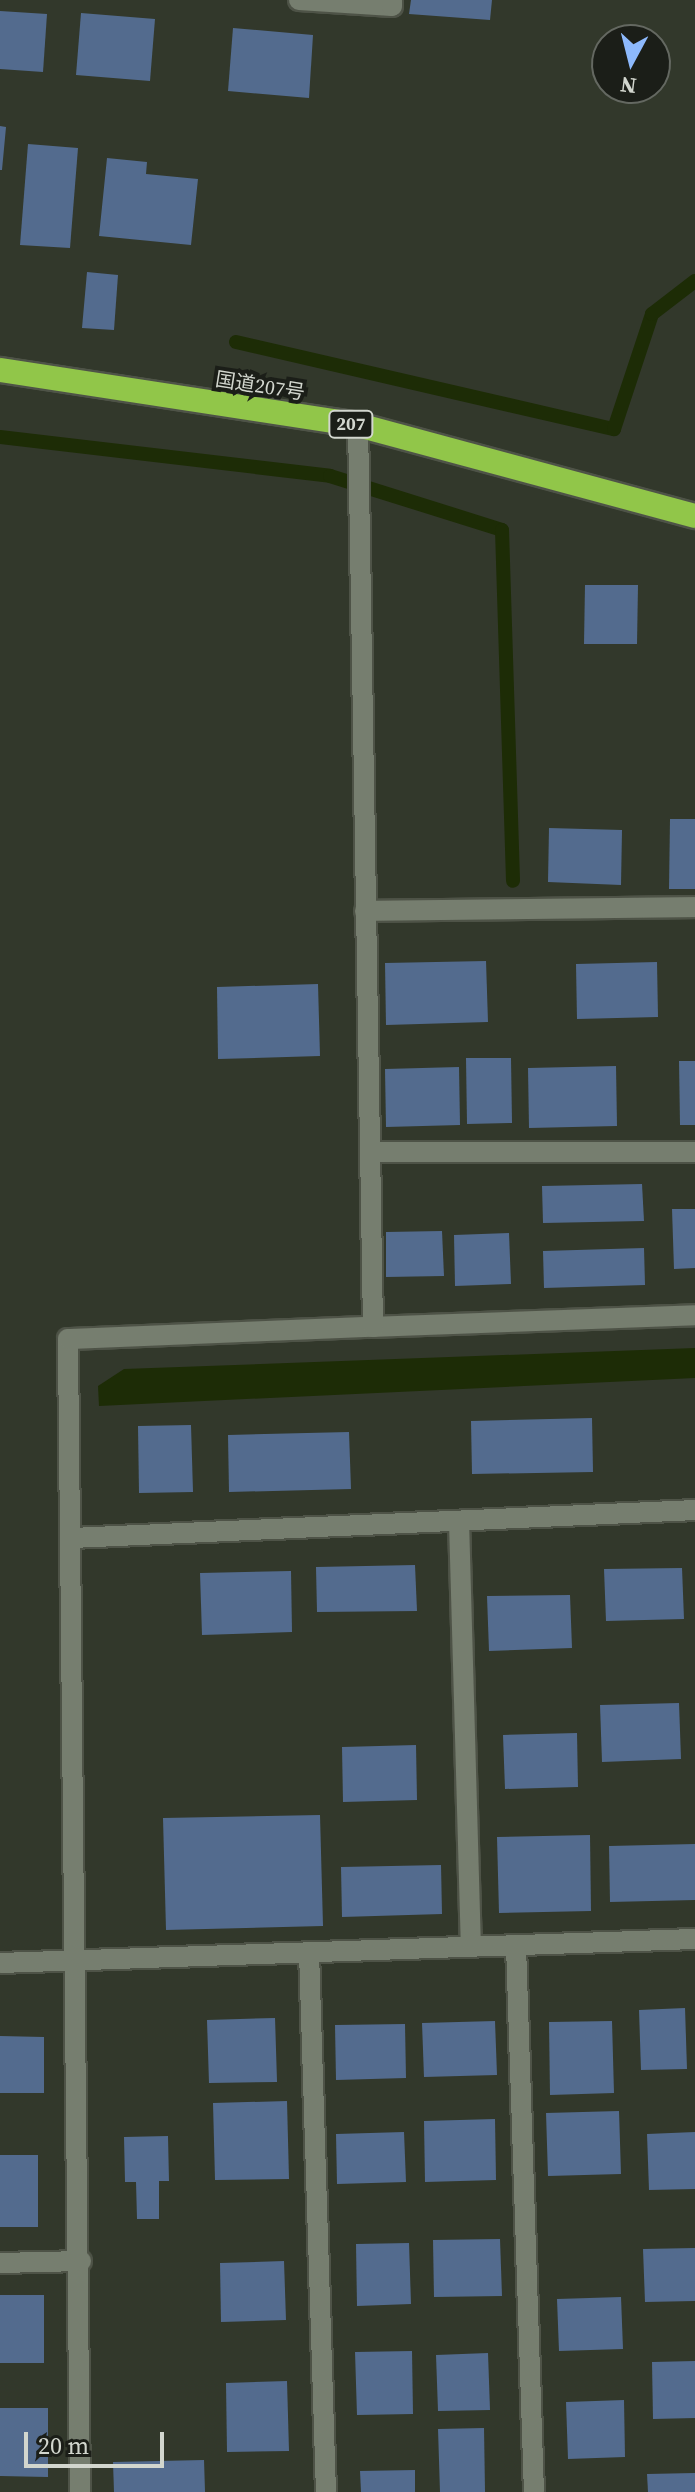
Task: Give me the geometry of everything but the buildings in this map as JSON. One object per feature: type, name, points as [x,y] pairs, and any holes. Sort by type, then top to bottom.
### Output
[{"type":"highway","name":"国道207号","points":[[0,370],[358,425],[695,516]]},
{"type":"street","points":[[299,0],[392,6],[392,0]]},
{"type":"street","points":[[358,425],[373,1327]]},
{"type":"street","points":[[365,911],[695,907]]},
{"type":"street","points":[[371,1152],[695,1152]]},
{"type":"street","points":[[80,2492],[81,2261],[68,1339],[695,1315]]},
{"type":"street","points":[[72,1538],[695,1510]]},
{"type":"street","points":[[459,1521],[471,1947]]},
{"type":"street","points":[[0,1963],[695,1939]]},
{"type":"street","points":[[516,1945],[534,2492]]},
{"type":"street","points":[[309,1952],[326,2492]]},
{"type":"street","points":[[0,2263],[81,2261]]},
{"type":"shaded area","points":[[695,1348],[695,1378],[99,1406],[98,1386],[124,1369]]},
{"type":"waterway","points":[[236,342],[614,429],[652,314],[695,281]]},
{"type":"waterway","points":[[0,437],[330,476],[502,530],[513,881]]}]
